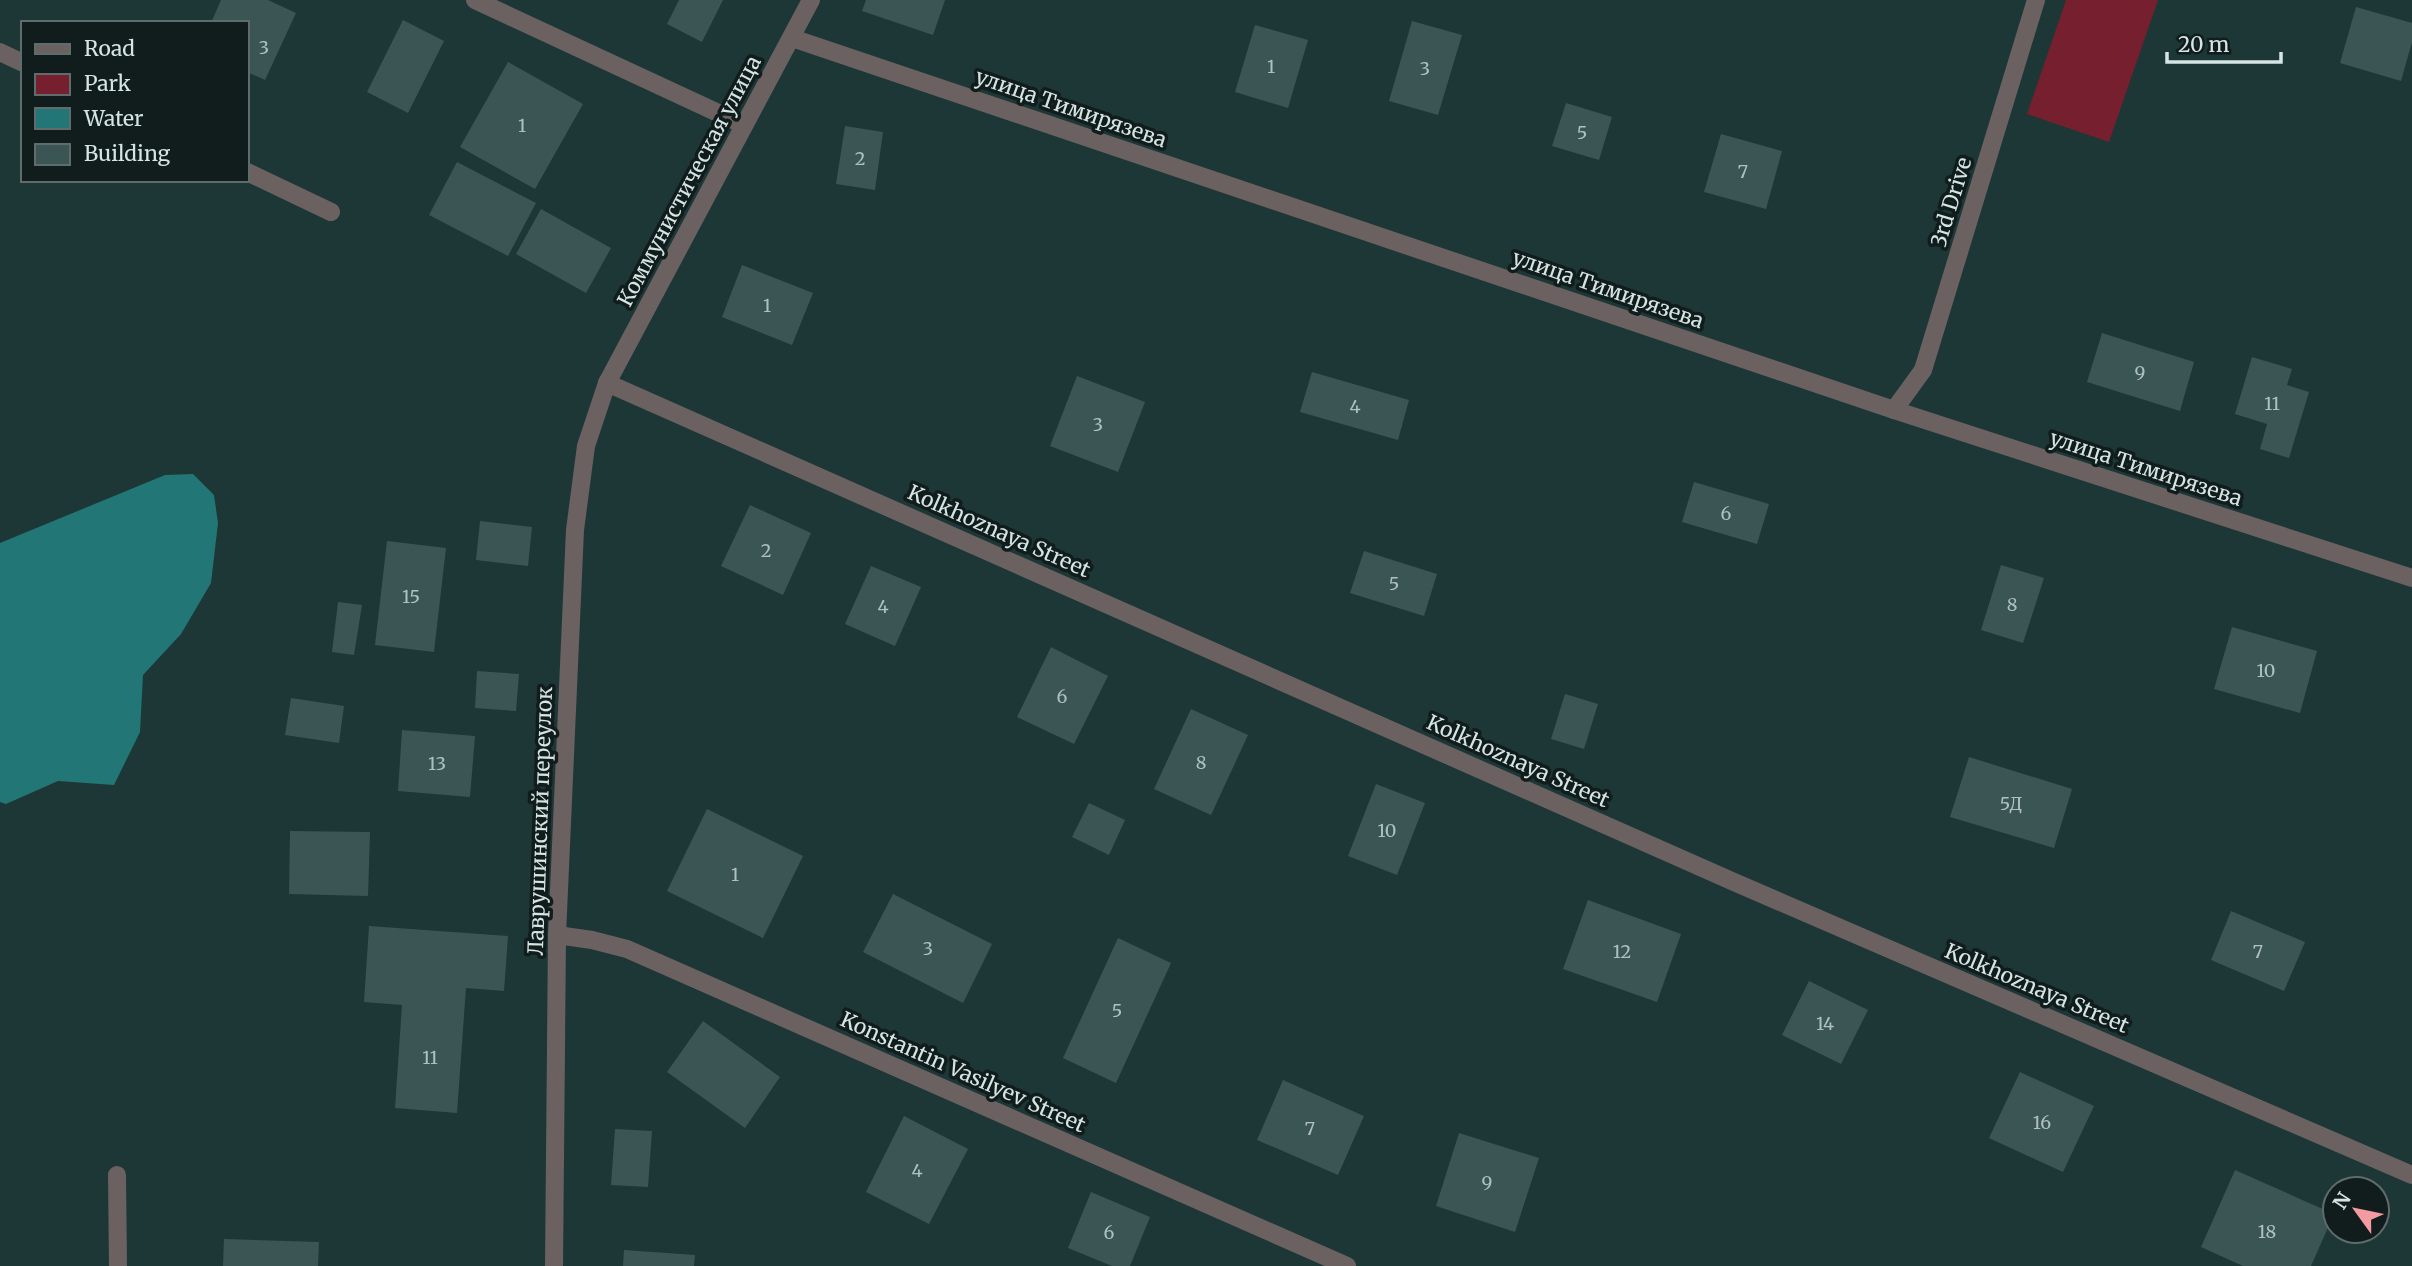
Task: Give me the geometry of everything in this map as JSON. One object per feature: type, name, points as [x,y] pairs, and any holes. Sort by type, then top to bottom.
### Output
[{"type":"street","points":[[475,0],[744,125]]},
{"type":"street","name":"Коммунистическая улица","points":[[607,383],[811,0]]},
{"type":"street","name":"3rd Drive","points":[[1894,410],[1923,370],[2036,0]]},
{"type":"street","name":"улица Тимирязева","points":[[792,38],[1894,410],[2412,578]]},
{"type":"street","points":[[0,51],[21,62]]},
{"type":"street","points":[[248,172],[331,212]]},
{"type":"street","name":"Лаврушинский переулок","points":[[554,1266],[557,935],[575,530],[586,446],[607,383]]},
{"type":"street","name":"Kolkhoznaya Street","points":[[607,383],[1734,882],[2412,1175]]},
{"type":"street","name":"Konstantin Vasilyev Street","points":[[557,935],[627,949],[1347,1266]]},
{"type":"street","points":[[117,1175],[118,1266]]},
{"type":"green space","points":[[2066,0],[2158,0],[2109,142],[2027,114]]},
{"type":"water","points":[[193,474],[214,495],[218,523],[211,583],[181,634],[143,675],[140,732],[114,785],[58,781],[6,804],[0,802],[0,543],[165,475]]},
{"type":"building","points":[[221,0],[268,0],[296,13],[265,80],[248,72],[248,21],[212,21]]},
{"type":"building","points":[[679,0],[723,0],[702,42],[667,24]]},
{"type":"building","points":[[866,0],[945,0],[933,35],[862,11]]},
{"type":"building","points":[[2356,7],[2412,23],[2412,42],[2401,81],[2340,63]]},
{"type":"building","points":[[403,20],[444,41],[408,113],[367,92]]},
{"type":"building","points":[[1412,21],[1462,35],[1438,115],[1389,101]]},
{"type":"building","points":[[1255,25],[1308,40],[1288,108],[1235,92]]},
{"type":"building","points":[[508,62],[583,104],[535,189],[460,147]]},
{"type":"building","points":[[1566,103],[1612,117],[1599,160],[1552,146]]},
{"type":"building","points":[[845,126],[883,132],[875,190],[836,184]]},
{"type":"building","points":[[1721,134],[1782,151],[1766,209],[1704,192]]},
{"type":"building","points":[[457,162],[536,203],[508,256],[429,215]]},
{"type":"building","points":[[541,209],[611,248],[586,293],[516,254]]},
{"type":"building","points":[[742,265],[813,293],[792,345],[722,317]]},
{"type":"building","points":[[2102,333],[2194,362],[2180,411],[2087,382]]},
{"type":"building","points":[[2252,357],[2292,369],[2287,385],[2309,392],[2289,458],[2260,449],[2267,424],[2235,414]]},
{"type":"building","points":[[1312,372],[1409,400],[1398,440],[1300,412]]},
{"type":"building","points":[[1077,376],[1145,402],[1118,472],[1050,446]]},
{"type":"building","points":[[1694,482],[1769,504],[1757,544],[1682,522]]},
{"type":"building","points":[[750,505],[811,533],[783,595],[721,566]]},
{"type":"building","points":[[480,521],[532,527],[528,566],[476,560]]},
{"type":"building","points":[[387,541],[446,548],[434,652],[375,645]]},
{"type":"building","points":[[1364,551],[1437,574],[1424,616],[1350,593]]},
{"type":"building","points":[[2001,565],[2044,578],[2023,643],[1981,630]]},
{"type":"building","points":[[871,566],[921,587],[895,646],[845,624]]},
{"type":"building","points":[[338,602],[362,605],[354,655],[332,652]]},
{"type":"building","points":[[2232,627],[2317,651],[2300,713],[2214,689]]},
{"type":"building","points":[[1051,647],[1108,676],[1074,744],[1017,717]]},
{"type":"building","points":[[477,671],[519,674],[516,711],[475,708]]},
{"type":"building","points":[[1565,694],[1598,704],[1584,749],[1551,739]]},
{"type":"building","points":[[291,698],[344,706],[339,743],[285,735]]},
{"type":"building","points":[[1191,709],[1248,735],[1211,815],[1154,789]]},
{"type":"building","points":[[402,730],[475,736],[470,797],[398,791]]},
{"type":"building","points":[[1969,757],[2072,789],[2054,848],[1950,817]]},
{"type":"building","points":[[1376,784],[1425,803],[1397,875],[1348,856]]},
{"type":"building","points":[[1089,803],[1125,820],[1109,855],[1072,837]]},
{"type":"building","points":[[707,809],[803,856],[763,938],[667,891]]},
{"type":"building","points":[[290,831],[370,832],[368,896],[289,894]]},
{"type":"building","points":[[893,894],[992,944],[963,1003],[863,952]]},
{"type":"building","points":[[1588,900],[1681,934],[1657,1002],[1563,969]]},
{"type":"building","points":[[2231,911],[2305,942],[2284,991],[2211,960]]},
{"type":"building","points":[[369,926],[508,936],[504,991],[466,988],[457,1113],[395,1108],[402,1005],[364,1002]]},
{"type":"building","points":[[1118,938],[1171,963],[1116,1083],[1063,1058]]},
{"type":"building","points":[[1809,981],[1868,1010],[1841,1064],[1782,1035]]},
{"type":"building","points":[[703,1021],[780,1077],[745,1128],[667,1072]]},
{"type":"building","points":[[2020,1072],[2094,1106],[2063,1172],[1989,1138]]},
{"type":"building","points":[[1283,1080],[1364,1116],[1338,1175],[1257,1140]]},
{"type":"building","points":[[904,1116],[968,1149],[929,1224],[866,1192]]},
{"type":"building","points":[[615,1129],[652,1131],[648,1187],[611,1185]]},
{"type":"building","points":[[1459,1133],[1539,1158],[1515,1232],[1436,1206]]},
{"type":"building","points":[[2235,1170],[2321,1208],[2321,1243],[2311,1266],[2243,1266],[2201,1247]]},
{"type":"building","points":[[1091,1192],[1150,1217],[1130,1266],[1112,1266],[1068,1248]]},
{"type":"building","points":[[224,1239],[319,1242],[318,1266],[223,1266]]},
{"type":"building","points":[[624,1250],[695,1255],[694,1266],[623,1266]]}]
